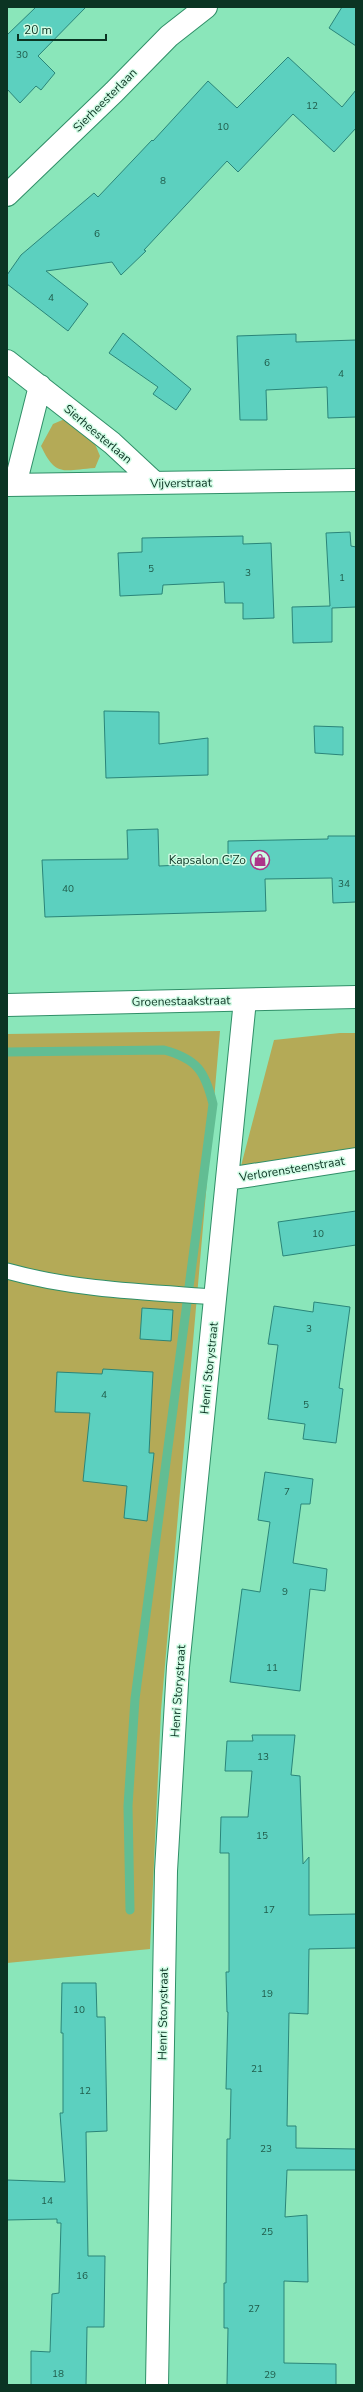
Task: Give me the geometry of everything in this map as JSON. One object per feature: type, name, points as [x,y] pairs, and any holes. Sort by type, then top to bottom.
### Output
[{"type":"street","name":"Sierheesterlaan","points":[[7,196],[169,36],[206,7]]},
{"type":"street","name":"Sierheesterlaan","points":[[7,361],[112,442],[156,483]]},
{"type":"street","points":[[11,485],[40,386]]},
{"type":"street","name":"Vijverstraat","points":[[11,485],[356,480]]},
{"type":"street","name":"Groenestaakstraat","points":[[7,1005],[356,997]]},
{"type":"street","name":"Henri Storystraat","points":[[157,2385],[166,1871],[178,1667],[208,1296],[227,1179],[245,1000]]},
{"type":"street","name":"Verlorensteenstraat","points":[[227,1179],[356,1159]]},
{"type":"lane","points":[[7,1271],[30,1277],[108,1290],[208,1296]]},
{"type":"shaded area","points":[[67,418],[95,444],[100,456],[95,468],[62,470],[51,463],[46,456],[41,446],[53,424]]},
{"type":"shaded area","points":[[220,1031],[161,1711],[150,1949],[7,1963],[7,1034]]},
{"type":"shaded area","points":[[340,1033],[356,1033],[356,1149],[241,1166],[274,1040]]},
{"type":"building","points":[[36,7],[86,7],[38,56],[55,73],[41,90],[36,86],[20,103],[7,89],[7,35]]},
{"type":"building","points":[[342,7],[356,7],[356,46],[329,28]]},
{"type":"building","points":[[288,57],[342,107],[356,90],[356,128],[334,152],[293,114],[238,172],[227,161],[144,250],[146,251],[121,275],[112,262],[46,271],[88,304],[68,331],[7,284],[7,275],[21,255],[94,193],[98,197],[152,140],[153,141],[208,81],[237,108]]},
{"type":"building","points":[[123,333],[191,389],[176,410],[153,394],[158,387],[109,353]]},
{"type":"building","points":[[296,334],[296,342],[356,340],[356,417],[328,418],[327,387],[266,390],[267,420],[240,420],[237,336]]},
{"type":"building","points":[[350,532],[351,546],[356,547],[356,607],[332,608],[332,642],[293,643],[292,607],[330,606],[326,533]]},
{"type":"building","points":[[243,536],[243,544],[271,543],[274,618],[243,619],[243,603],[225,603],[224,582],[163,585],[162,594],[120,596],[118,553],[142,552],[142,538]]},
{"type":"building","points":[[104,711],[159,712],[159,744],[208,738],[208,775],[106,778]]},
{"type":"building","points":[[314,726],[343,727],[343,755],[315,753]]},
{"type":"building","points":[[158,829],[159,866],[228,863],[228,841],[328,839],[328,836],[356,836],[356,902],[333,903],[332,878],[265,879],[266,911],[45,917],[42,860],[128,859],[127,830]]},
{"type":"building","points":[[356,1211],[356,1245],[283,1256],[278,1222]]},
{"type":"building","points":[[314,1302],[350,1307],[339,1388],[343,1389],[336,1443],[303,1439],[305,1424],[268,1419],[278,1345],[268,1344],[274,1306],[313,1312]]},
{"type":"building","points":[[142,1308],[173,1310],[171,1341],[140,1339]]},
{"type":"building","points":[[103,1369],[153,1372],[149,1453],[154,1453],[147,1521],[124,1518],[127,1486],[83,1481],[90,1413],[55,1412],[57,1372],[102,1374]]},
{"type":"building","points":[[265,1472],[313,1479],[310,1504],[301,1504],[293,1563],[327,1569],[325,1591],[310,1589],[300,1691],[230,1682],[242,1589],[260,1592],[270,1522],[258,1520]]},
{"type":"building","points":[[252,1735],[295,1735],[291,1775],[300,1776],[303,1864],[309,1857],[309,1915],[356,1914],[356,1948],[309,1949],[308,2014],[289,2013],[287,2126],[296,2126],[296,2148],[356,2149],[356,2170],[287,2170],[285,2217],[307,2215],[308,2282],[284,2281],[284,2363],[336,2364],[336,2385],[227,2385],[228,2328],[224,2328],[224,2283],[226,2283],[227,2139],[230,2139],[231,2089],[226,2089],[228,2012],[226,1972],[229,1972],[229,1853],[220,1853],[221,1817],[248,1817],[252,1771],[225,1771],[227,1741],[253,1741]]},
{"type":"building","points":[[62,1983],[96,1983],[97,2017],[105,2017],[107,2131],[86,2132],[88,2256],[105,2256],[104,2327],[87,2327],[86,2385],[31,2385],[31,2351],[50,2352],[52,2294],[59,2293],[61,2223],[57,2223],[57,2219],[7,2220],[7,2180],[65,2182],[60,2113],[63,2113],[63,2033],[61,2033]]},
{"type":"waterway","points":[[7,1052],[164,1050],[192,1062],[198,1068],[207,1083],[213,1104],[135,1699],[128,1806],[130,1910]]},
{"type":"place","name":"Kapsalon C'Zo","points":[[260,860]]}]
